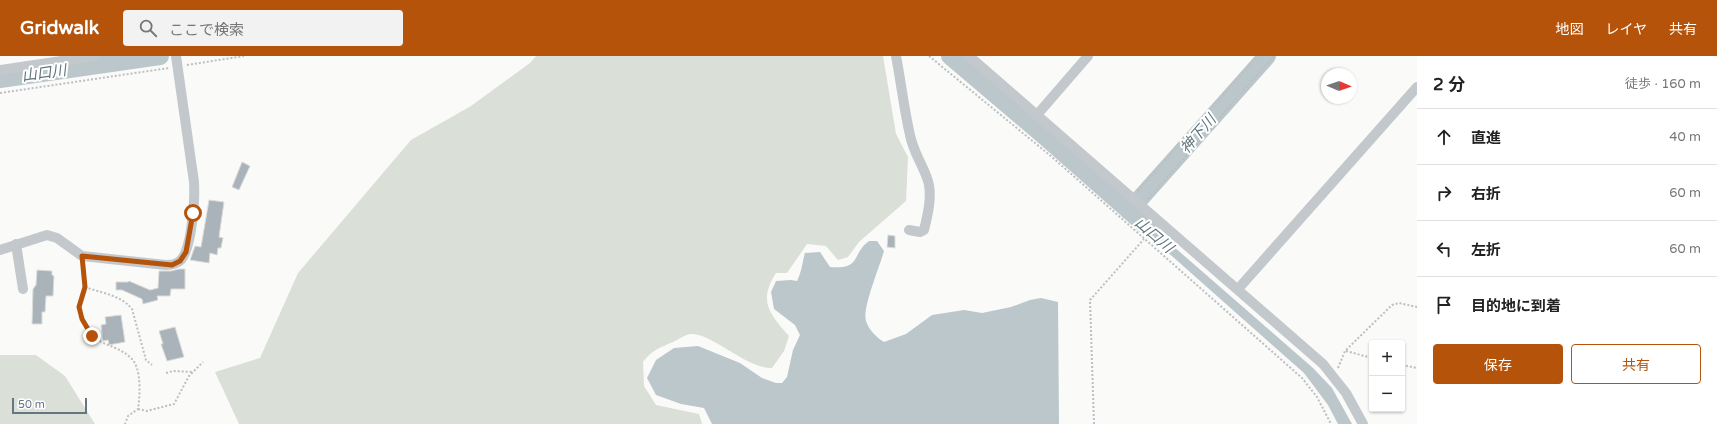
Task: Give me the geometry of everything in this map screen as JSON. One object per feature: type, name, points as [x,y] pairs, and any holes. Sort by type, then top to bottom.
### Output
[{"type":"street","points":[[0,70],[95,56]]},
{"type":"street","points":[[896,56],[910,136],[917,157],[928,179],[929,190],[928,214],[924,230],[920,232],[909,230]]},
{"type":"street","points":[[968,56],[1323,364],[1346,393],[1363,424]]},
{"type":"street","points":[[1036,116],[1088,56]]},
{"type":"street","points":[[0,250],[47,235],[57,238],[82,256],[172,265],[180,261],[186,252],[195,199],[194,182],[177,61]]},
{"type":"street","points":[[1238,289],[1417,87]]},
{"type":"street","points":[[16,244],[24,289]]},
{"type":"path","points":[[0,93],[177,61],[244,56]]},
{"type":"path","points":[[928,56],[1052,157],[1302,378],[1317,397],[1331,424]]},
{"type":"path","points":[[1137,202],[1258,56]]},
{"type":"path","points":[[1137,202],[1274,56]]},
{"type":"path","points":[[1094,424],[1090,300],[1144,239]]},
{"type":"path","points":[[82,256],[85,287],[79,307],[82,319],[92,336],[99,342],[118,350],[132,359],[137,368],[140,386],[138,409]]},
{"type":"path","points":[[85,287],[119,298],[128,304],[132,309],[146,360],[152,365]]},
{"type":"path","points":[[1334,376],[1345,351],[1392,305],[1399,303],[1417,307]]},
{"type":"path","points":[[1345,351],[1369,357]]},
{"type":"path","points":[[125,424],[128,416],[138,409],[147,411],[174,404],[185,383],[203,362]]},
{"type":"path","points":[[1405,366],[1417,368]]},
{"type":"path","points":[[166,372],[193,372]]},
{"type":"shaded area","points":[[536,56],[883,56],[896,134],[908,157],[906,201],[859,242],[848,257],[838,260],[826,246],[807,244],[787,273],[776,273],[768,291],[768,306],[771,313],[789,336],[784,351],[772,368],[762,367],[752,363],[719,344],[699,335],[690,334],[656,350],[646,358],[643,362],[644,386],[656,405],[699,414],[702,424],[239,424],[215,372],[260,358],[298,273],[411,140],[471,106],[530,63]]},
{"type":"shaded area","points":[[0,355],[36,355],[65,376],[95,424],[0,424]]},
{"type":"water","points":[[1134,212],[1313,368],[1332,388],[1352,424],[1338,424],[1328,405],[1304,373],[1129,218]]},
{"type":"water","points":[[869,241],[877,241],[884,251],[869,297],[865,315],[866,321],[873,333],[884,342],[906,334],[932,315],[964,310],[982,313],[1011,307],[1030,300],[1041,298],[1058,302],[1059,424],[712,424],[704,408],[681,404],[656,395],[647,378],[656,360],[674,348],[698,346],[740,363],[762,378],[776,383],[782,383],[787,377],[793,350],[800,335],[795,325],[774,309],[771,292],[776,281],[797,281],[805,253],[820,252],[830,267],[840,267],[852,264],[863,246]]},
{"type":"building","points":[[242,162],[250,166],[239,190],[232,187]]},
{"type":"building","points":[[209,200],[224,202],[219,237],[223,238],[221,248],[218,248],[217,255],[210,253],[209,263],[190,260],[195,246],[201,247]]},
{"type":"building","points":[[888,235],[895,236],[895,248],[887,247]]},
{"type":"building","points":[[185,269],[185,289],[171,289],[170,296],[157,296],[158,300],[143,304],[142,299],[122,290],[116,290],[116,282],[129,281],[150,290],[158,288],[159,271]]},
{"type":"building","points":[[37,270],[52,271],[52,275],[54,276],[53,296],[46,296],[45,312],[42,312],[42,324],[32,324],[33,289],[36,285]]},
{"type":"building","points":[[121,315],[125,342],[109,345],[108,340],[103,341],[101,325],[106,324],[105,317]]},
{"type":"building","points":[[175,327],[184,357],[167,361],[161,344],[163,344],[159,331]]},
{"type":"waterway","name":"山口川","points":[[0,79],[160,56]]},
{"type":"waterway","name":"山口川","points":[[950,56],[1151,230]]},
{"type":"waterway","name":"神下川","points":[[1129,211],[1267,56]]},
{"type":"route","points":[[92,336],[82,319],[79,307],[80,299],[85,287],[82,256],[172,265],[180,261],[186,252],[193,213]]}]
